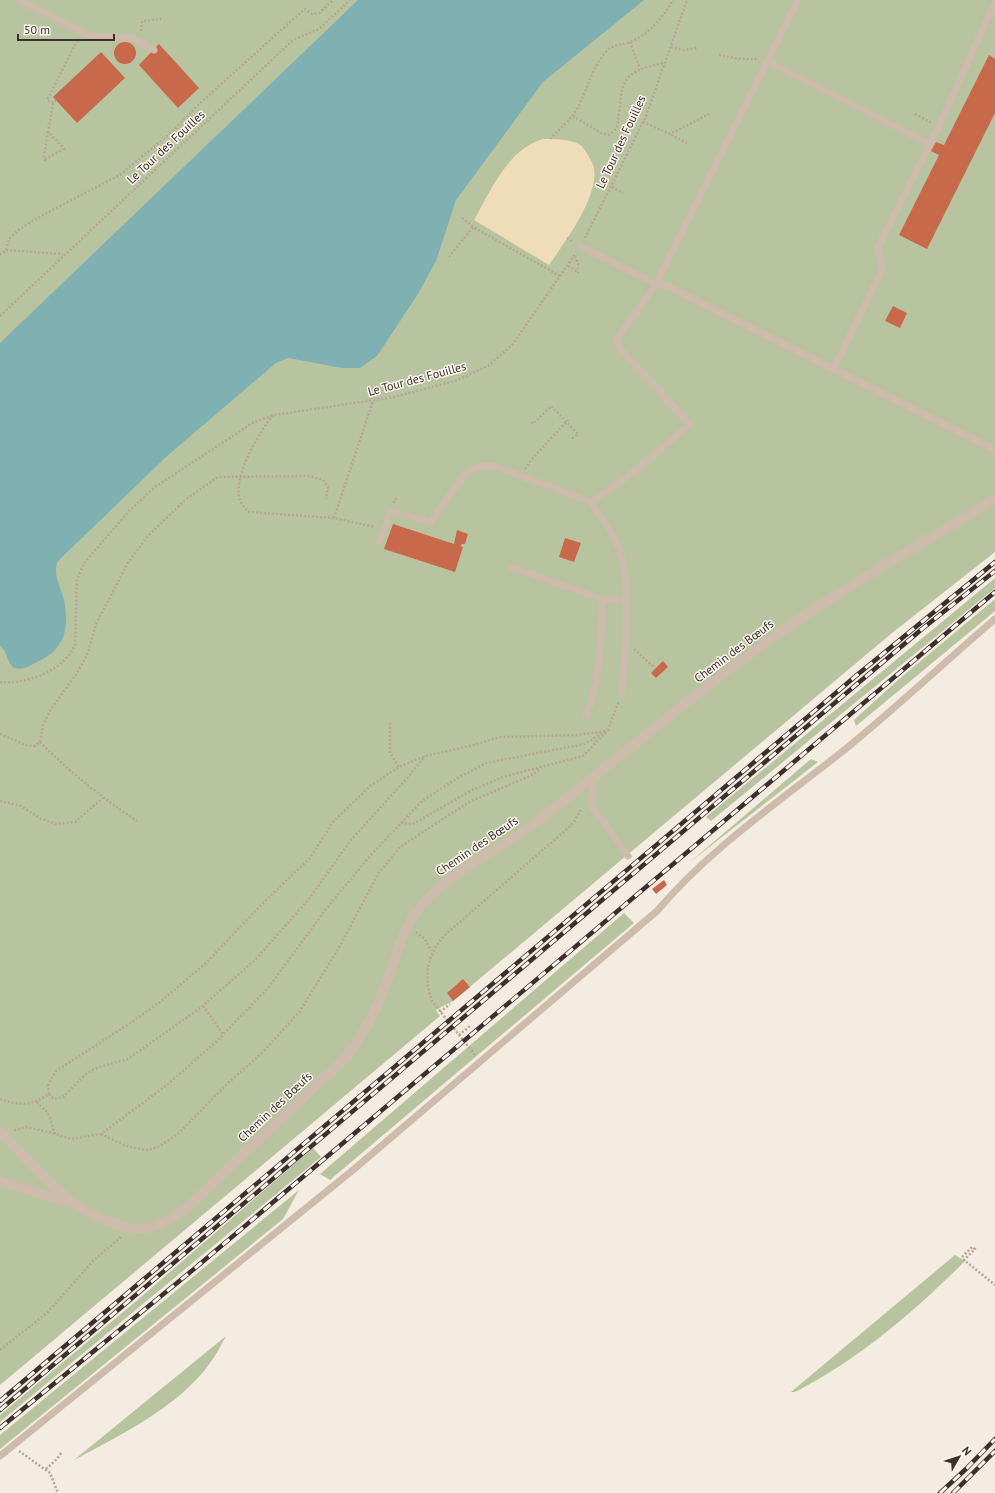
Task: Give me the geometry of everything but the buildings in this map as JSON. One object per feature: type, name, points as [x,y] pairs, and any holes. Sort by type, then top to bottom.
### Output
[{"type":"street","name":"Chemin des Bœufs","points":[[1,1132],[58,1191],[75,1205],[112,1223],[131,1228],[145,1228],[160,1224],[176,1217],[346,1057],[358,1042],[373,1015],[407,926],[422,904],[443,884],[478,858],[539,820],[592,777],[776,635],[855,584],[995,499]]},
{"type":"street","points":[[0,1181],[75,1205]]},
{"type":"lane","points":[[19,0],[91,36],[133,38],[154,50]]},
{"type":"lane","points":[[591,502],[636,471],[690,424],[620,349],[616,340],[656,284],[798,0]]},
{"type":"lane","points":[[834,368],[882,270],[878,247],[939,126],[995,2]]},
{"type":"lane","points":[[767,61],[930,144]]},
{"type":"lane","points":[[581,246],[656,284],[667,286],[834,368],[995,450]]},
{"type":"lane","points":[[378,543],[391,511],[431,522],[450,491],[465,473],[482,466],[494,466],[591,502],[611,532],[621,555],[626,600],[626,645],[622,693]]},
{"type":"lane","points":[[511,567],[602,599],[626,600]]},
{"type":"lane","points":[[586,717],[594,697],[599,669],[602,599]]},
{"type":"lane","points":[[0,1456],[418,1116],[657,911],[676,890],[744,829],[850,745],[995,619]]},
{"type":"lane","points":[[592,777],[592,807],[628,856]]},
{"type":"path","points":[[0,255],[6,250],[9,240],[17,231],[125,171],[174,130],[198,105],[305,9],[312,14],[319,13],[333,0]]},
{"type":"path","name":"Le Tour des Fouilles","points":[[0,316],[64,254],[293,40],[319,29],[350,0]]},
{"type":"path","points":[[550,139],[560,126],[573,116],[595,68],[606,52],[618,44],[630,42],[654,26],[663,17],[673,0]]},
{"type":"path","name":"Le Tour des Fouilles","points":[[0,682],[31,678],[62,663],[72,654],[75,645],[77,579],[84,562],[129,512],[155,487],[254,422],[274,414],[373,402],[455,380],[488,366],[512,346],[575,256],[612,187],[643,122],[687,0]]},
{"type":"path","points":[[133,38],[141,32],[142,21],[161,19]]},
{"type":"path","points":[[53,103],[47,100],[82,32]]},
{"type":"path","points":[[630,42],[640,69]]},
{"type":"path","points":[[671,47],[683,50],[698,48]]},
{"type":"path","points":[[719,55],[742,59],[756,58],[767,61]]},
{"type":"path","points":[[573,116],[601,133],[609,134],[617,128],[620,94],[624,82],[640,69],[665,63]]},
{"type":"path","points":[[48,132],[65,150],[45,160],[48,132],[53,103],[56,100]]},
{"type":"path","points":[[670,134],[709,114]]},
{"type":"path","points":[[914,114],[939,126]]},
{"type":"path","points":[[643,122],[687,143]]},
{"type":"path","points":[[612,187],[623,193]]},
{"type":"path","points":[[462,218],[473,227],[560,276]]},
{"type":"path","points":[[449,257],[473,227]]},
{"type":"path","points":[[6,250],[64,254]]},
{"type":"path","points":[[568,266],[578,273],[578,264],[575,256]]},
{"type":"path","points":[[334,518],[373,402]]},
{"type":"path","points":[[532,422],[533,424],[552,406],[568,421],[578,434],[573,438],[575,440]]},
{"type":"path","points":[[274,414],[255,441],[240,478],[239,497],[242,505],[249,512],[334,518],[379,528]]},
{"type":"path","points":[[522,476],[531,460],[568,421]]},
{"type":"path","points":[[0,734],[26,745],[35,746],[40,742],[43,726],[49,712],[77,673],[87,655],[97,622],[129,561],[148,536],[201,488],[218,477],[228,476],[240,478],[309,476],[323,480],[328,487],[326,499]]},
{"type":"path","points":[[626,645],[655,668]]},
{"type":"path","points":[[401,822],[413,824],[470,791],[503,777],[540,769],[583,756],[608,730],[622,693]]},
{"type":"path","points":[[390,723],[390,753],[399,767]]},
{"type":"path","points":[[425,756],[350,841],[309,899],[257,958],[203,1006],[128,1059],[99,1067],[87,1074],[63,1097],[54,1099],[49,1094],[48,1085],[56,1071],[160,1002],[206,963],[261,905],[310,858],[333,822],[370,786],[399,767],[425,756],[474,745],[500,737],[579,735],[608,730]]},
{"type":"path","points":[[1,1132],[26,1127],[71,1139],[101,1134],[167,1085],[223,1034],[268,988],[329,905],[401,822],[422,801],[486,762],[585,744],[608,730]]},
{"type":"path","points":[[40,742],[62,764],[103,798],[137,821]]},
{"type":"path","points":[[101,1134],[126,1146],[147,1150],[158,1146],[178,1134],[228,1083],[263,1052],[300,1011],[340,946],[378,874],[400,847],[469,802],[530,776],[540,769]]},
{"type":"path","points":[[0,801],[21,806],[41,819],[57,824],[75,822],[103,798]]},
{"type":"path","points":[[470,1049],[432,1001],[429,991],[428,973],[431,952],[447,933],[566,830],[579,815],[584,803]]},
{"type":"path","points":[[407,926],[425,939],[431,952]]},
{"type":"path","points":[[440,1012],[450,1004]]},
{"type":"path","points":[[203,1006],[223,1034]]},
{"type":"path","points":[[459,1035],[470,1026]]},
{"type":"path","points":[[0,1100],[17,1105],[37,1102],[49,1094]]},
{"type":"path","points":[[37,1102],[48,1113],[55,1134]]},
{"type":"path","points":[[0,1350],[48,1312],[93,1260],[131,1228]]},
{"type":"path","points":[[962,1257],[972,1247],[975,1249],[964,1260],[995,1285]]},
{"type":"path","points":[[11,1446],[46,1469],[50,1473],[58,1493]]},
{"type":"path","points":[[46,1469],[61,1453]]},
{"type":"green space","points":[[0,0],[995,0],[995,552],[892,633],[453,1001],[436,1010],[440,1016],[0,1385]]},
{"type":"green space","points":[[995,578],[995,588],[711,821],[706,817]]},
{"type":"green space","points":[[995,599],[995,611],[856,726],[854,720],[898,680]]},
{"type":"green space","points":[[811,759],[818,762],[690,862]]},
{"type":"green space","points":[[624,913],[634,923],[330,1180],[320,1174]]},
{"type":"green space","points":[[313,1148],[321,1157],[0,1422],[0,1415],[141,1297]]},
{"type":"green space","points":[[299,1190],[283,1219],[0,1449],[0,1435]]},
{"type":"green space","points":[[955,1255],[965,1261],[906,1316],[841,1365],[795,1392],[791,1392]]},
{"type":"green space","points":[[226,1336],[210,1363],[197,1379],[182,1393],[148,1419],[74,1460]]},
{"type":"sand","points":[[543,139],[564,140],[579,144],[587,153],[594,168],[594,179],[586,205],[572,232],[549,265],[474,220],[494,184],[510,161],[531,144]]},
{"type":"water","points":[[358,0],[644,0],[543,82],[456,200],[436,261],[418,294],[377,356],[360,368],[342,368],[288,358],[276,363],[167,456],[58,561],[56,572],[58,584],[64,600],[66,617],[66,626],[61,642],[43,659],[27,667],[20,669],[15,668],[10,663],[3,648],[0,646],[0,343]]},
{"type":"railway","points":[[0,1401],[857,675],[995,562]]},
{"type":"railway","points":[[0,1410],[922,629],[995,571]]},
{"type":"railway","points":[[0,1428],[194,1269],[995,592]]},
{"type":"railway","points":[[940,1493],[995,1439]]},
{"type":"railway","points":[[953,1493],[995,1451]]}]
